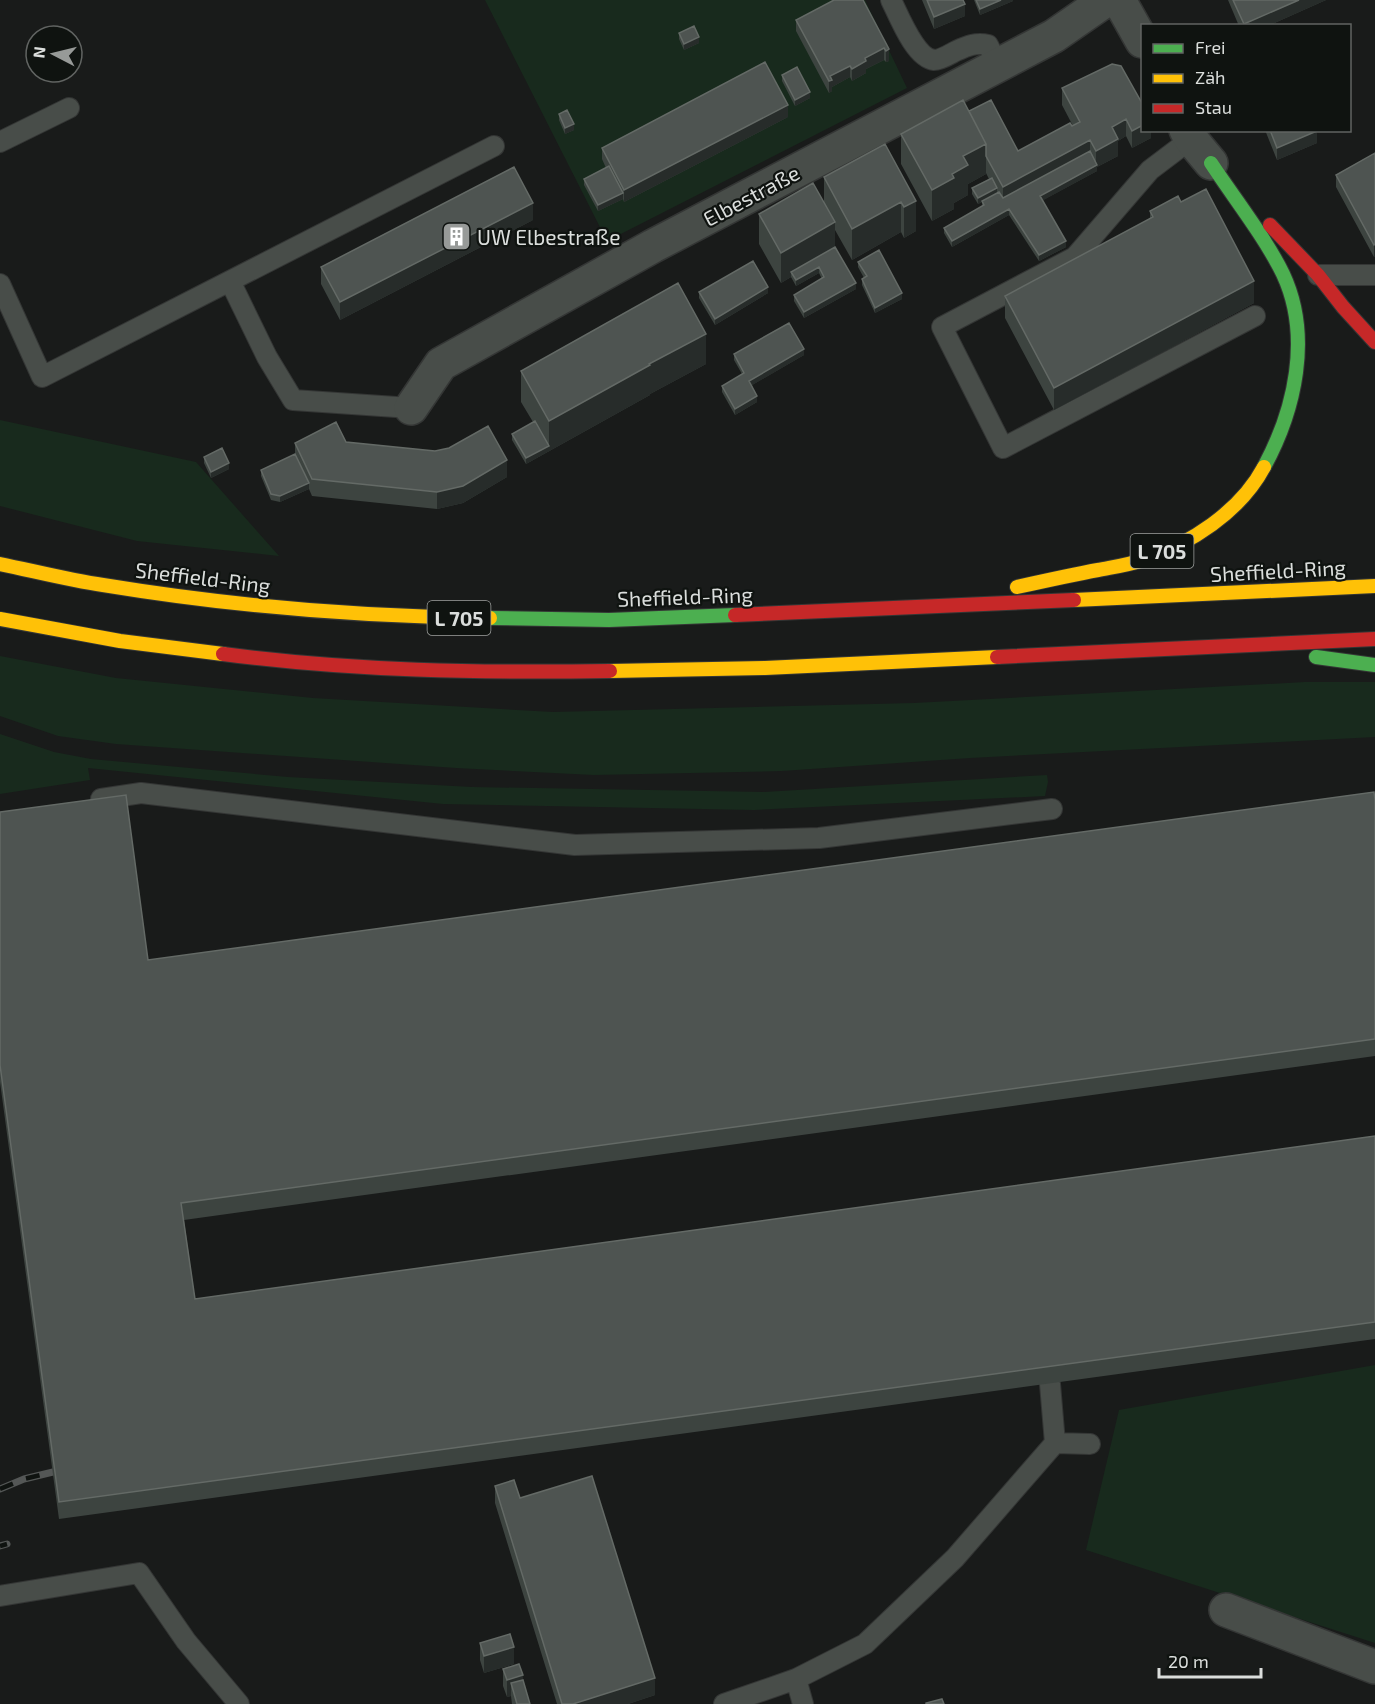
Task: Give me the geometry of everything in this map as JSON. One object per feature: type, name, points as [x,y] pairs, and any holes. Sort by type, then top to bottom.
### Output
[{"type":"highway","points":[[1196,144],[1318,275],[1375,342]]},
{"type":"highway","name":"L 705","points":[[921,607],[1144,559],[1172,548],[1222,516],[1260,473],[1286,418],[1293,389],[1298,359],[1295,318],[1289,290],[1278,262],[1196,144]]},
{"type":"highway","name":"Sheffield-Ring","points":[[0,564],[102,585],[223,602],[336,613],[463,618],[609,620],[1375,585]]},
{"type":"highway","points":[[0,619],[120,641],[284,662],[404,670],[513,672],[765,668],[1375,639]]},
{"type":"highway","points":[[1237,645],[1375,665]]},
{"type":"street","name":"Elbestraße","points":[[411,408],[441,364],[664,241],[1054,36],[1106,0]]},
{"type":"street","points":[[1119,0],[1141,38]]},
{"type":"street","points":[[1226,1610],[1375,1666]]},
{"type":"lane","points":[[891,0],[916,48],[928,58],[937,60],[966,46],[979,43],[988,45],[998,65]]},
{"type":"lane","points":[[0,142],[69,108]]},
{"type":"lane","points":[[1196,144],[1150,170],[1075,257],[942,327],[1003,448],[1255,316]]},
{"type":"lane","points":[[0,284],[42,377],[494,146]]},
{"type":"lane","points":[[1318,275],[1375,275]]},
{"type":"lane","points":[[230,281],[267,357],[293,400],[411,408]]},
{"type":"lane","points":[[82,802],[141,793],[575,845],[819,838],[1052,809]]},
{"type":"lane","points":[[724,1704],[796,1679],[865,1644],[955,1558],[1055,1443],[1050,1384]]},
{"type":"lane","points":[[1055,1443],[1090,1444]]},
{"type":"lane","points":[[0,1596],[139,1573],[230,1701]]},
{"type":"lane","points":[[796,1679],[803,1704]]},
{"type":"green space","points":[[485,0],[865,0],[907,88],[607,241]]},
{"type":"green space","points":[[0,420],[196,462],[279,556],[137,541],[0,506]]},
{"type":"green space","points":[[0,656],[116,678],[313,698],[553,712],[914,703],[1305,682],[1375,682],[1375,737],[970,758],[782,771],[594,775],[456,768],[116,744],[58,736],[0,716]]},
{"type":"green space","points":[[0,734],[54,752],[91,759],[288,777],[472,787],[764,792],[1047,775],[1048,782],[1045,796],[754,810],[443,804],[88,768],[90,780],[0,794]]},
{"type":"green space","points":[[1375,1365],[1375,1643],[1086,1550],[1119,1410]]},
{"type":"building","points":[[834,0],[863,0],[889,49],[886,51],[884,48],[865,58],[866,61],[852,69],[850,66],[830,76],[832,80],[829,81],[796,20]]},
{"type":"building","points":[[927,0],[963,0],[965,4],[934,17]]},
{"type":"building","points":[[976,0],[1001,0],[980,9]]},
{"type":"building","points":[[1233,0],[1299,0],[1244,24]]},
{"type":"building","points":[[694,26],[699,37],[684,44],[679,33]]},
{"type":"building","points":[[765,62],[788,105],[624,190],[602,148]]},
{"type":"building","points":[[1112,64],[1121,66],[1141,101],[1141,126],[1132,131],[1126,119],[1112,127],[1118,139],[1096,151],[1090,140],[1003,187],[986,156],[986,144],[969,111],[991,100],[1018,151],[1070,123],[1072,126],[1080,122],[1062,88]]},
{"type":"building","points":[[797,67],[810,92],[795,100],[782,75]]},
{"type":"building","points":[[963,100],[986,144],[963,156],[968,165],[952,174],[954,178],[932,190],[901,134]]},
{"type":"building","points":[[567,110],[574,124],[565,128],[559,114]]},
{"type":"building","points":[[1271,132],[1315,132],[1277,148]]},
{"type":"building","points":[[885,144],[916,201],[904,207],[901,202],[852,229],[824,177]]},
{"type":"building","points":[[1090,151],[1097,165],[1040,196],[1066,241],[1039,255],[1009,209],[952,241],[944,228],[984,205],[982,201],[999,192],[1003,198]]},
{"type":"building","points":[[1375,153],[1375,244],[1374,245],[1336,175]]},
{"type":"building","points":[[609,166],[623,193],[598,205],[584,179]]},
{"type":"building","points":[[514,167],[533,203],[340,302],[321,267]]},
{"type":"building","points":[[992,178],[997,188],[978,198],[972,188]]},
{"type":"building","points":[[813,183],[835,222],[781,253],[759,214]]},
{"type":"building","points":[[1206,189],[1254,281],[1054,388],[1005,296],[1153,217],[1150,211],[1178,196],[1181,202]]},
{"type":"building","points":[[835,247],[856,283],[804,312],[794,295],[824,277],[819,267],[796,280],[791,272]]},
{"type":"building","points":[[879,250],[902,293],[875,308],[862,279],[867,276],[858,262]]},
{"type":"building","points":[[753,261],[768,287],[715,319],[699,292]]},
{"type":"building","points":[[678,283],[706,334],[549,421],[521,371]]},
{"type":"building","points":[[789,323],[804,349],[749,381],[757,396],[735,409],[722,386],[744,373],[734,354]]},
{"type":"building","points":[[535,421],[549,446],[526,458],[512,434]]},
{"type":"building","points":[[336,422],[346,442],[435,451],[449,448],[488,426],[507,460],[463,486],[437,492],[312,479],[295,443]]},
{"type":"building","points":[[222,448],[229,463],[211,472],[204,457]]},
{"type":"building","points":[[295,454],[309,483],[280,496],[271,494],[261,470]]},
{"type":"building","points":[[1374,792],[1375,1039],[181,1203],[195,1299],[1375,1136],[1375,1322],[59,1502],[0,1065],[0,812],[126,795],[148,960]]},
{"type":"building","points":[[592,1476],[655,1678],[573,1704],[562,1704],[495,1486],[514,1480],[520,1498]]},
{"type":"building","points":[[510,1634],[514,1647],[484,1656],[480,1643]]},
{"type":"building","points":[[519,1664],[523,1675],[507,1680],[503,1669]]},
{"type":"building","points":[[523,1680],[530,1704],[517,1704],[511,1683]]},
{"type":"building","points":[[942,1699],[944,1704],[926,1704],[926,1703]]},
{"type":"railway","points":[[0,1489],[24,1479],[53,1472]]},
{"type":"railway","points":[[0,1546],[7,1544]]},
{"type":"traffic: fast","points":[[1211,163],[1276,260],[1292,298],[1297,322],[1298,347],[1291,397],[1284,422],[1264,467]]},
{"type":"traffic: fast","points":[[490,618],[609,620],[735,615]]},
{"type":"traffic: fast","points":[[1316,657],[1375,665]]},
{"type":"traffic: slow","points":[[1017,587],[1132,563],[1178,545],[1228,512],[1242,498],[1264,467]]},
{"type":"traffic: slow","points":[[0,564],[90,583],[199,599],[345,613],[490,618]]},
{"type":"traffic: slow","points":[[1074,600],[1375,586]]},
{"type":"traffic: slow","points":[[0,619],[120,641],[223,654]]},
{"type":"traffic: slow","points":[[610,671],[765,668],[997,657]]},
{"type":"traffic: jam","points":[[1270,225],[1318,275],[1375,342]]},
{"type":"traffic: jam","points":[[735,615],[1074,600]]},
{"type":"traffic: jam","points":[[997,657],[1375,639]]},
{"type":"traffic: jam","points":[[223,654],[271,660],[416,670],[610,671]]},
{"type":"place","name":"UW Elbestraße","points":[[456,236]]}]
